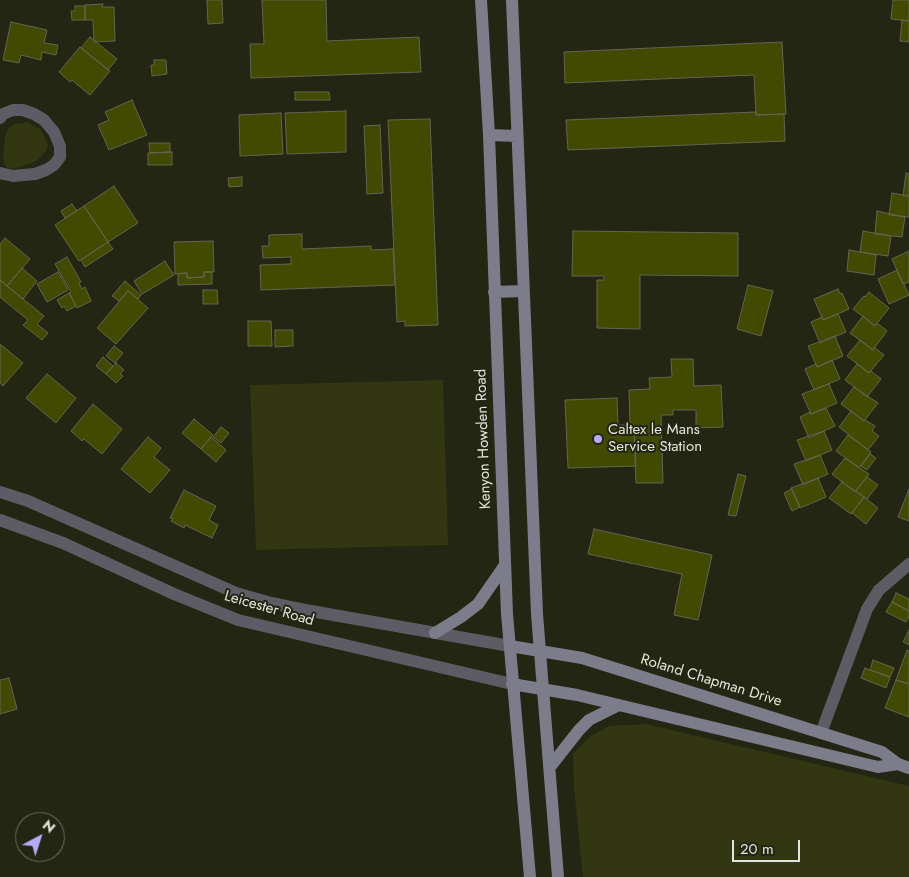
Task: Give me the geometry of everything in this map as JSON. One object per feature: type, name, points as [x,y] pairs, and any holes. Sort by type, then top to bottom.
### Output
[{"type":"street","name":"Kenyon Howden Road","points":[[481,0],[489,136],[505,565],[512,684],[530,877]]},
{"type":"street","points":[[512,0],[539,650],[558,877]]},
{"type":"street","points":[[0,118],[3,114],[13,110],[23,110],[34,114],[44,120],[54,132],[60,146],[60,157],[54,165],[46,170],[35,174],[13,176],[0,174]]},
{"type":"street","points":[[489,136],[517,136]]},
{"type":"street","points":[[494,292],[523,291]]},
{"type":"street","name":"Leicester Road","points":[[0,492],[28,501],[236,593],[305,610],[510,646]]},
{"type":"street","name":"Leicester Road","points":[[0,520],[63,543],[174,594],[238,620],[512,684]]},
{"type":"street","points":[[821,733],[867,609],[879,590],[909,564]]},
{"type":"street","points":[[435,633],[478,604],[505,565]]},
{"type":"street","name":"Roland Chapman Drive","points":[[510,646],[582,658],[882,752],[903,766]]},
{"type":"street","name":"Roland Chapman Drive","points":[[512,684],[577,695],[878,767],[903,766]]},
{"type":"street","points":[[550,767],[589,720],[619,705]]},
{"type":"green space","points":[[28,122],[40,129],[48,145],[47,149],[38,160],[27,165],[11,169],[7,168],[3,159],[5,136],[9,128],[14,124]]},
{"type":"green space","points":[[443,380],[448,545],[256,550],[250,385]]},
{"type":"green space","points":[[646,724],[909,786],[909,877],[583,877],[574,788],[573,754],[591,736],[609,726]]},
{"type":"building","points":[[207,0],[222,0],[223,23],[208,24]]},
{"type":"building","points":[[262,0],[326,0],[327,41],[419,37],[421,72],[251,78],[250,44],[264,44]]},
{"type":"building","points":[[893,0],[909,0],[909,21],[891,19]]},
{"type":"building","points":[[103,4],[102,7],[114,7],[115,41],[94,42],[93,20],[85,20],[85,5]]},
{"type":"building","points":[[75,6],[85,6],[85,20],[72,20],[71,11],[75,11]]},
{"type":"building","points":[[902,20],[909,21],[909,42],[900,41]]},
{"type":"building","points":[[11,22],[47,30],[44,43],[58,45],[56,55],[42,52],[41,60],[21,55],[19,63],[3,60]]},
{"type":"building","points":[[90,37],[117,59],[108,70],[81,48]]},
{"type":"building","points":[[782,42],[786,114],[756,115],[754,75],[565,83],[564,52]]},
{"type":"building","points":[[80,47],[110,71],[90,95],[59,72]]},
{"type":"building","points":[[154,60],[166,60],[167,74],[152,76],[151,65],[154,65]]},
{"type":"building","points":[[295,92],[329,92],[330,100],[295,100]]},
{"type":"building","points":[[132,100],[147,135],[109,150],[98,125],[109,120],[105,112]]},
{"type":"building","points":[[346,111],[346,152],[287,154],[285,113]]},
{"type":"building","points":[[756,112],[756,115],[784,114],[785,141],[568,150],[566,120]]},
{"type":"building","points":[[281,113],[283,154],[240,156],[239,115]]},
{"type":"building","points":[[430,119],[438,325],[405,326],[405,321],[397,322],[388,120]]},
{"type":"building","points":[[380,125],[383,193],[367,194],[364,126]]},
{"type":"building","points":[[149,143],[170,143],[170,152],[150,153]]},
{"type":"building","points":[[172,152],[172,165],[148,165],[148,153]]},
{"type":"building","points":[[906,173],[909,174],[909,196],[903,196]]},
{"type":"building","points":[[242,177],[242,186],[229,187],[228,178]]},
{"type":"building","points":[[114,186],[138,223],[108,242],[84,206]]},
{"type":"building","points":[[892,193],[909,196],[909,217],[889,215]]},
{"type":"building","points":[[72,204],[77,211],[65,218],[61,211]]},
{"type":"building","points":[[84,206],[108,242],[79,261],[55,225]]},
{"type":"building","points":[[877,211],[905,217],[902,237],[875,234]]},
{"type":"building","points":[[573,231],[738,233],[738,276],[640,275],[640,329],[597,328],[597,280],[604,280],[604,276],[572,276]]},
{"type":"building","points":[[863,231],[891,236],[888,256],[860,252]]},
{"type":"building","points":[[302,234],[302,249],[371,246],[371,250],[393,249],[395,285],[261,290],[260,265],[291,264],[291,257],[263,258],[262,246],[269,246],[269,235]]},
{"type":"building","points":[[5,238],[30,259],[7,286],[0,280],[0,244]]},
{"type":"building","points":[[213,241],[214,272],[204,272],[204,277],[187,278],[187,273],[175,274],[174,242]]},
{"type":"building","points":[[108,242],[113,249],[85,267],[81,260]]},
{"type":"building","points":[[849,250],[876,255],[874,275],[847,271]]},
{"type":"building","points":[[909,251],[909,282],[903,284],[892,259]]},
{"type":"building","points":[[67,257],[81,282],[79,283],[82,289],[85,287],[91,301],[77,308],[69,293],[71,292],[55,264]]},
{"type":"building","points":[[165,261],[174,275],[142,294],[134,281]]},
{"type":"building","points":[[22,268],[37,281],[23,299],[7,286]]},
{"type":"building","points":[[897,270],[909,295],[889,304],[878,279]]},
{"type":"building","points":[[58,272],[68,290],[47,302],[37,284]]},
{"type":"building","points":[[204,272],[212,272],[212,284],[178,285],[178,274],[187,273],[187,278],[204,277]]},
{"type":"building","points":[[0,280],[44,316],[37,324],[48,333],[42,340],[23,325],[28,320],[0,297]]},
{"type":"building","points":[[125,281],[141,295],[138,299],[128,291],[119,301],[112,296]]},
{"type":"building","points":[[748,285],[773,291],[761,336],[737,329]]},
{"type":"building","points":[[838,289],[840,294],[842,293],[849,309],[823,320],[814,299]]},
{"type":"building","points":[[203,290],[217,290],[218,304],[203,304]]},
{"type":"building","points":[[128,291],[148,308],[116,344],[97,328]]},
{"type":"building","points":[[869,292],[889,308],[875,326],[853,309]]},
{"type":"building","points":[[69,293],[76,306],[67,311],[64,306],[62,308],[57,300]]},
{"type":"building","points":[[838,314],[846,332],[820,343],[811,322],[822,317],[823,320]]},
{"type":"building","points":[[863,316],[875,326],[877,323],[887,331],[873,350],[850,333]]},
{"type":"building","points":[[248,321],[271,321],[272,346],[248,346]]},
{"type":"building","points":[[275,330],[293,330],[293,346],[275,347]]},
{"type":"building","points":[[835,336],[843,356],[817,367],[808,346]]},
{"type":"building","points":[[860,340],[873,350],[874,347],[884,355],[869,373],[847,356]]},
{"type":"building","points":[[0,344],[23,363],[3,386],[0,383]]},
{"type":"building","points":[[114,346],[123,353],[115,363],[106,356]]},
{"type":"building","points":[[103,357],[113,366],[106,374],[96,366]]},
{"type":"building","points":[[671,359],[693,359],[694,386],[721,385],[723,427],[696,428],[696,410],[673,410],[673,415],[661,415],[663,483],[636,483],[634,425],[630,425],[629,390],[650,389],[649,378],[672,377]]},
{"type":"building","points":[[832,360],[840,379],[814,390],[805,369],[816,364],[817,367]]},
{"type":"building","points":[[116,363],[124,370],[120,374],[123,376],[116,383],[106,374]]},
{"type":"building","points":[[857,364],[881,379],[867,397],[845,380]]},
{"type":"building","points":[[47,374],[76,398],[56,423],[26,398]]},
{"type":"building","points":[[829,384],[837,403],[811,414],[802,394]]},
{"type":"building","points":[[854,387],[878,403],[864,421],[841,404]]},
{"type":"building","points":[[617,398],[618,425],[634,425],[636,466],[568,468],[565,400]]},
{"type":"building","points":[[93,404],[122,429],[102,454],[71,431]]},
{"type":"building","points":[[826,408],[835,426],[809,438],[800,417]]},
{"type":"building","points":[[851,411],[864,421],[875,426],[872,431],[879,436],[868,450],[839,427]]},
{"type":"building","points":[[194,419],[213,435],[201,449],[182,433]]},
{"type":"building","points":[[221,427],[229,433],[221,443],[213,437]]},
{"type":"building","points":[[824,431],[832,450],[806,461],[797,440]]},
{"type":"building","points":[[848,435],[871,452],[859,468],[836,451]]},
{"type":"building","points":[[148,437],[161,448],[154,457],[170,470],[150,493],[121,469]]},
{"type":"building","points":[[211,437],[226,450],[216,462],[201,449]]},
{"type":"building","points":[[870,454],[876,458],[867,470],[861,466]]},
{"type":"building","points":[[820,455],[828,474],[803,485],[794,464]]},
{"type":"building","points":[[845,458],[869,474],[855,492],[832,474]]},
{"type":"building","points":[[738,474],[746,476],[736,516],[728,515]]},
{"type":"building","points":[[867,477],[878,485],[867,499],[856,491]]},
{"type":"building","points":[[818,478],[826,497],[800,508],[791,488]]},
{"type":"building","points":[[842,482],[864,497],[851,514],[829,498]]},
{"type":"building","points":[[792,489],[800,507],[792,511],[784,493]]},
{"type":"building","points":[[909,489],[909,521],[898,517]]},
{"type":"building","points":[[184,490],[216,506],[209,520],[218,525],[212,538],[185,525],[184,528],[171,521],[173,519],[170,518]]},
{"type":"building","points":[[864,497],[878,508],[866,524],[852,513]]},
{"type":"building","points":[[594,529],[712,555],[698,620],[674,615],[682,574],[588,554]]},
{"type":"building","points":[[896,593],[909,599],[909,611],[892,602]]},
{"type":"building","points":[[892,602],[909,611],[906,622],[886,612]]},
{"type":"building","points":[[909,630],[909,645],[903,642]]},
{"type":"building","points":[[907,650],[909,651],[909,684],[896,680]]},
{"type":"building","points":[[873,660],[894,668],[890,677],[870,670]]},
{"type":"building","points":[[865,668],[890,677],[886,688],[861,678]]},
{"type":"building","points":[[9,678],[17,709],[0,714],[0,680]]},
{"type":"building","points":[[896,680],[909,684],[909,717],[885,708]]},
{"type":"place","name":"Caltex le Mans Service Station","points":[[598,439]]}]
